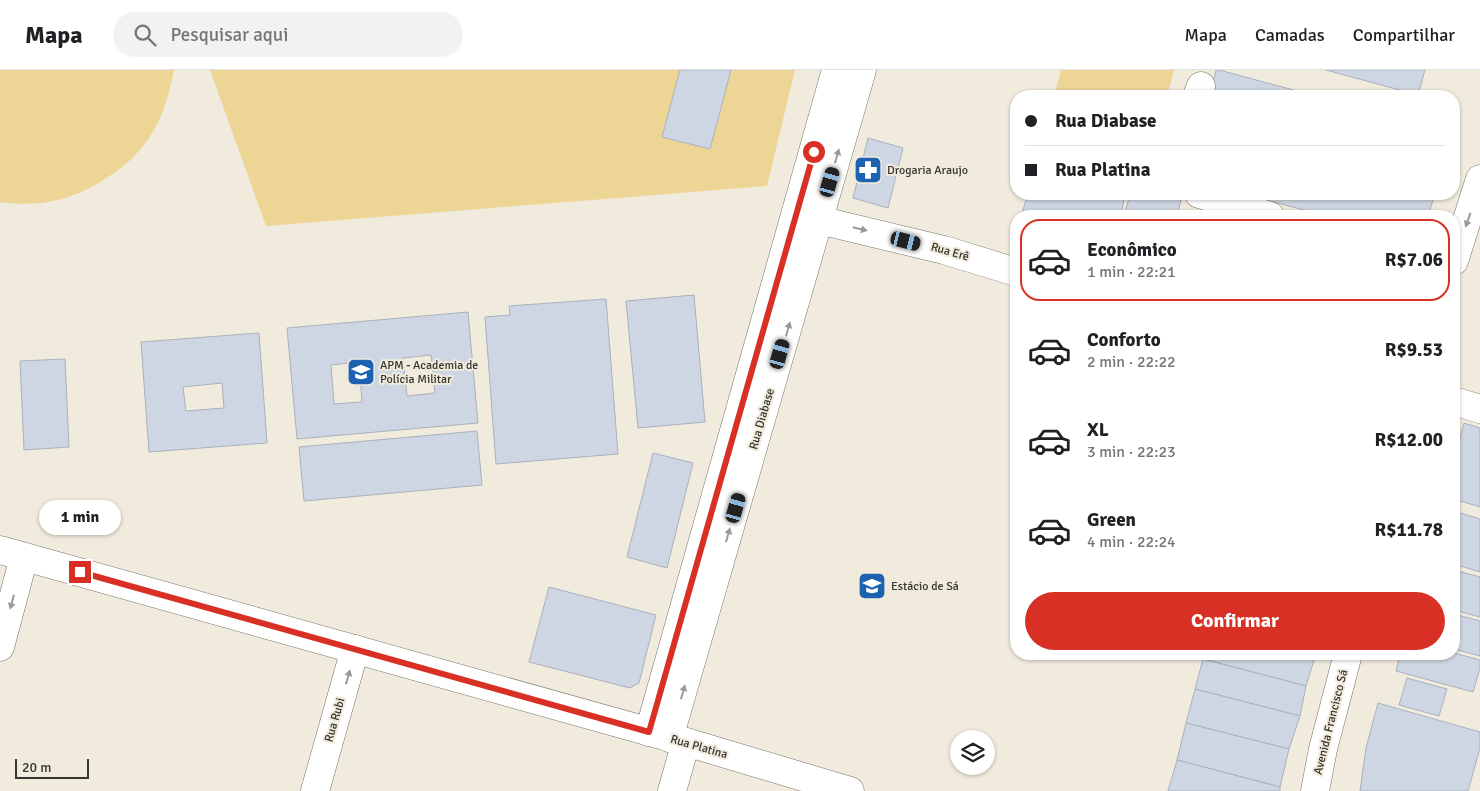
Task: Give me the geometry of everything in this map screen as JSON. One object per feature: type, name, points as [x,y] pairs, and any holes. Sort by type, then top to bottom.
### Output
[{"type":"street","name":"Rua Diabase","points":[[672,791],[668,738],[807,217],[836,70]]},
{"type":"street","name":"Rua Diabase","points":[[807,217],[862,70]]},
{"type":"street","points":[[1460,242],[1480,179]]},
{"type":"street","points":[[1218,200],[1251,210]]},
{"type":"street","name":"Rua Erê","points":[[807,217],[934,248],[1010,270]]},
{"type":"street","points":[[1460,404],[1480,409]]},
{"type":"street","points":[[0,647],[12,553]]},
{"type":"street","name":"Rua Platina","points":[[12,553],[356,649],[850,791]]},
{"type":"street","name":"Rua Rubi","points":[[316,791],[356,649]]},
{"type":"street","name":"Avenida Francisco Sá","points":[[1315,791],[1346,660]]},
{"type":"shaded area","points":[[0,70],[174,70],[170,89],[158,123],[139,151],[127,163],[112,175],[72,196],[49,202],[25,204],[0,202]]},
{"type":"shaded area","points":[[210,70],[795,70],[767,186],[266,226]]},
{"type":"shaded area","points":[[1061,70],[1174,70],[1169,90],[1056,90]]},
{"type":"building","points":[[680,70],[731,70],[710,149],[662,137]]},
{"type":"building","points":[[1216,70],[1219,70],[1294,90],[1211,90]]},
{"type":"building","points":[[1326,70],[1425,70],[1419,90],[1400,90]]},
{"type":"building","points":[[868,138],[903,148],[888,208],[853,198]]},
{"type":"building","points":[[1026,200],[1124,200],[1122,210],[1023,210]]},
{"type":"building","points":[[1128,200],[1181,200],[1178,210],[1126,210]]},
{"type":"building","points":[[1266,200],[1433,200],[1430,210],[1304,210]]},
{"type":"building","points":[[694,295],[705,422],[638,428],[626,301]]},
{"type":"building","points":[[606,299],[618,454],[496,464],[485,317],[510,315],[509,306]]},
{"type":"building","points":[[468,312],[478,423],[297,439],[287,328]],"holes":[[[431,355],[435,393],[407,396],[403,358]],[[359,362],[362,402],[334,404],[331,365]]]},
{"type":"building","points":[[259,333],[267,443],[149,452],[141,342]],"holes":[[[222,383],[224,408],[186,411],[183,387]]]},
{"type":"building","points":[[65,359],[69,447],[24,450],[20,361]]},
{"type":"building","points":[[1464,423],[1480,428],[1480,507],[1460,501],[1460,438]]},
{"type":"building","points":[[477,431],[482,485],[304,501],[299,447]]},
{"type":"building","points":[[653,453],[693,463],[667,568],[627,557]]},
{"type":"building","points":[[1460,513],[1480,519],[1480,572],[1460,566]]},
{"type":"building","points":[[1460,572],[1480,577],[1480,617],[1460,612]]},
{"type":"building","points":[[549,587],[656,615],[639,683],[630,688],[529,662]]},
{"type":"building","points":[[1460,616],[1480,621],[1480,656],[1460,651]]},
{"type":"building","points":[[1460,655],[1480,660],[1480,668],[1473,692],[1396,671],[1399,660],[1460,660]]},
{"type":"building","points":[[1203,660],[1306,686],[1300,716],[1195,689]]},
{"type":"building","points":[[1207,660],[1314,660],[1306,686]]},
{"type":"building","points":[[1407,678],[1447,689],[1439,716],[1399,705]]},
{"type":"building","points":[[1195,689],[1300,716],[1289,749],[1186,723]]},
{"type":"building","points":[[1378,703],[1480,732],[1480,748],[1468,791],[1360,791],[1366,748]]},
{"type":"building","points":[[1186,723],[1289,749],[1280,787],[1177,760]]},
{"type":"building","points":[[1177,760],[1280,787],[1280,791],[1168,791]]},
{"type":"place","name":"Drogaria Araujo","points":[[868,170]]},
{"type":"place","name":"APM - Academia de Polícia Militar","points":[[361,372]]},
{"type":"place","name":"Estácio de Sá","points":[[872,586]]},
{"type":"route","points":[[80,572],[649,732],[814,152]]}]
